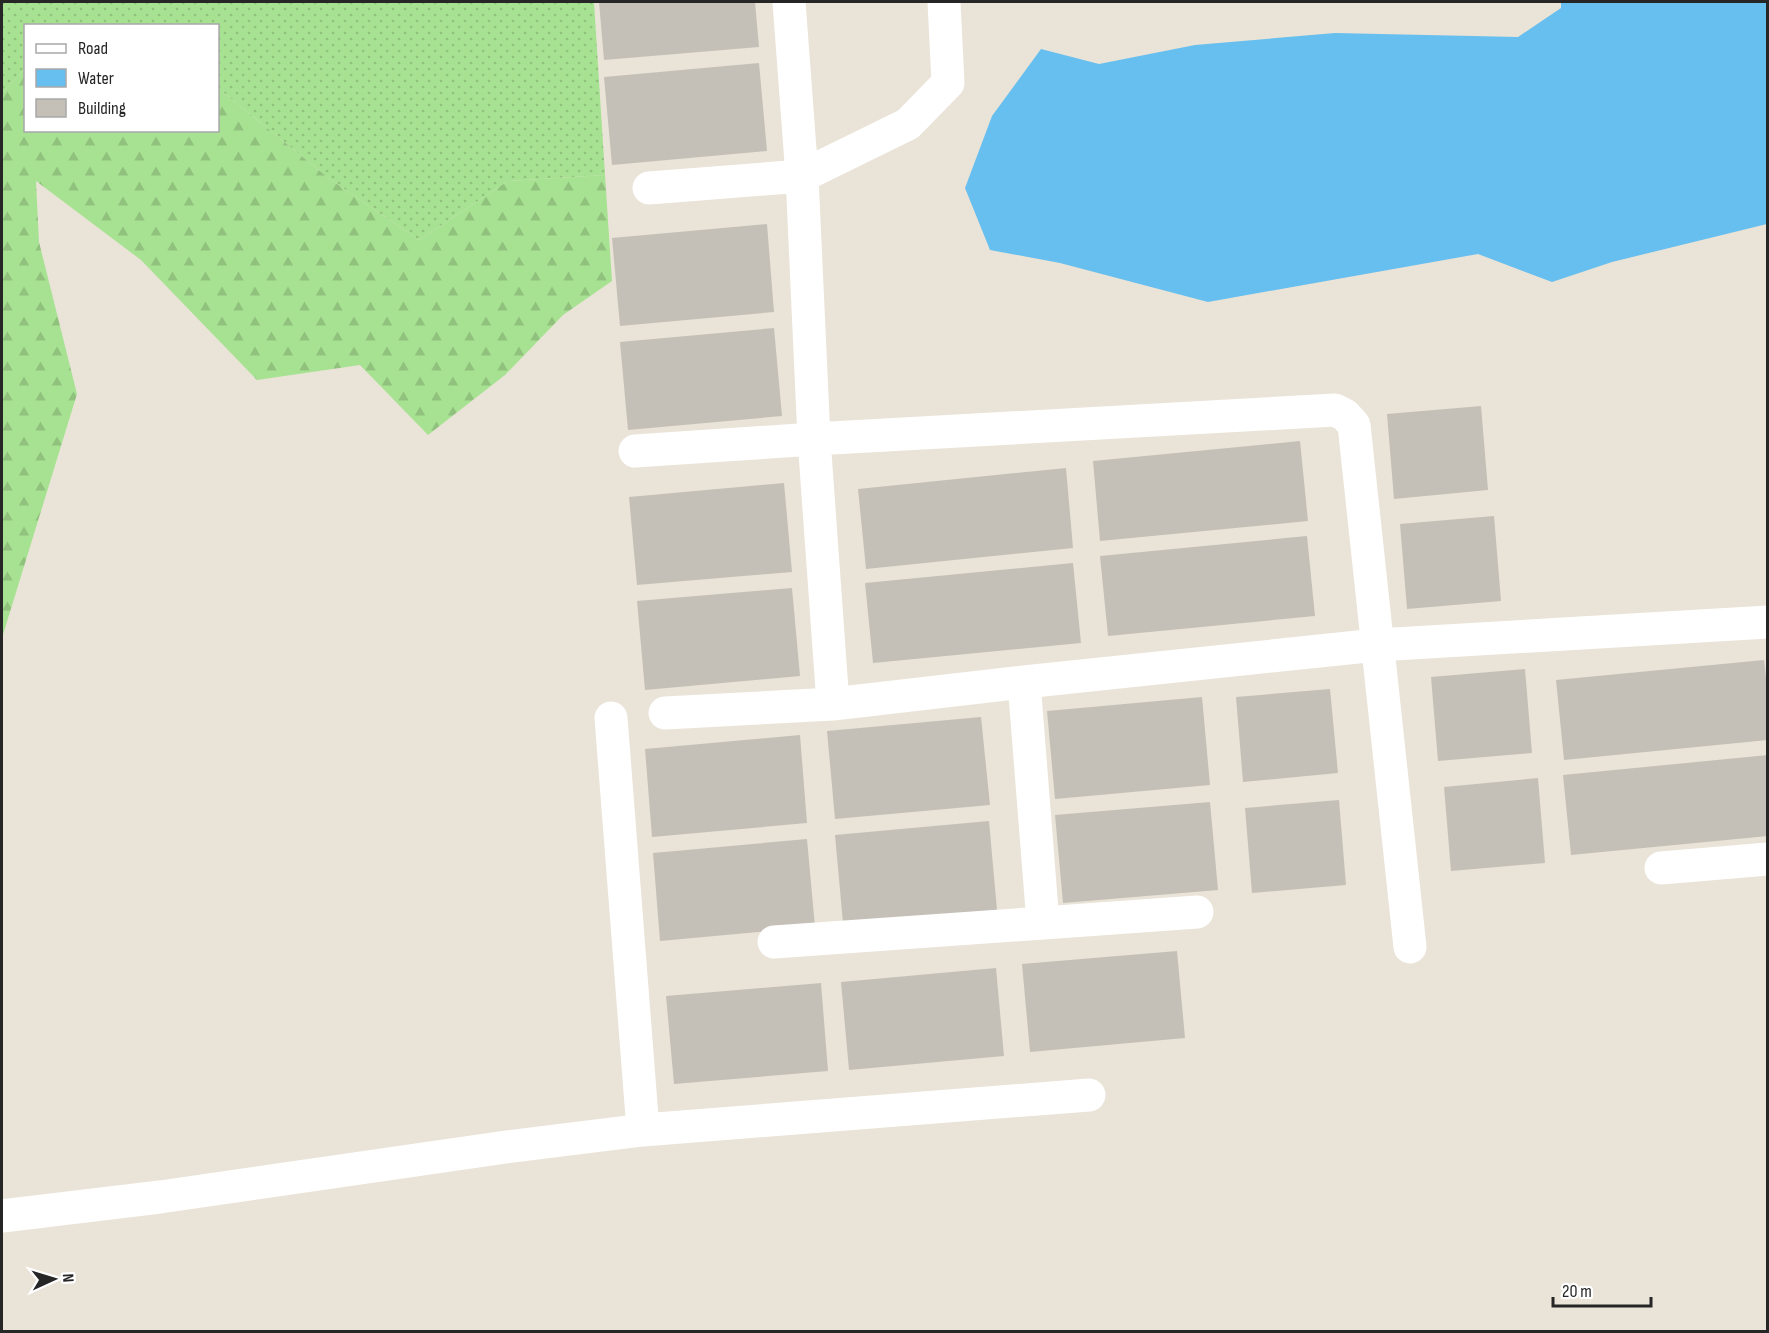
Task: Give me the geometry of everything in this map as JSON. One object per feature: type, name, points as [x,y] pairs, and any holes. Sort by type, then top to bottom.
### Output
[{"type":"street","points":[[789,2],[802,176],[814,439],[833,704]]},
{"type":"street","points":[[649,188],[802,176],[908,124],[948,83],[944,2]]},
{"type":"street","points":[[635,451],[1335,410],[1346,415],[1354,425],[1410,947]]},
{"type":"street","points":[[665,713],[833,704],[1377,645],[1767,622]]},
{"type":"street","points":[[1024,682],[1043,923]]},
{"type":"street","points":[[611,718],[643,1130]]},
{"type":"street","points":[[1661,868],[1767,860]]},
{"type":"street","points":[[774,942],[1197,912]]},
{"type":"street","points":[[2,1216],[160,1197],[471,1152],[643,1130],[1089,1095]]},
{"type":"green space","points":[[2,2],[594,2],[605,175],[508,181],[419,240],[331,180],[219,89],[219,24],[24,24],[24,70],[2,93]]},
{"type":"green space","points":[[24,70],[24,132],[219,132],[219,89],[331,180],[419,240],[508,181],[605,175],[612,281],[563,315],[505,375],[428,435],[360,365],[257,380],[141,260],[36,181],[39,242],[77,394],[2,638],[2,93]]},
{"type":"water","points":[[1561,2],[1767,2],[1767,224],[1612,262],[1552,282],[1478,254],[1208,302],[1060,263],[990,250],[965,188],[992,116],[1041,49],[1099,64],[1195,45],[1335,33],[1518,37],[1561,8]]},
{"type":"building","points":[[599,2],[755,2],[759,47],[604,60]]},
{"type":"building","points":[[759,63],[767,151],[612,165],[604,77]]},
{"type":"building","points":[[767,224],[774,312],[620,326],[612,238]]},
{"type":"building","points":[[774,328],[782,416],[628,430],[620,342]]},
{"type":"building","points":[[1481,406],[1488,490],[1394,499],[1387,414]]},
{"type":"building","points":[[1300,441],[1308,521],[1100,541],[1093,461]]},
{"type":"building","points":[[1066,468],[1073,548],[866,569],[858,489]]},
{"type":"building","points":[[784,483],[792,572],[637,585],[629,497]]},
{"type":"building","points":[[1494,516],[1501,601],[1407,609],[1400,524]]},
{"type":"building","points":[[1307,536],[1315,616],[1108,636],[1100,556]]},
{"type":"building","points":[[1073,563],[1081,643],[873,663],[865,583]]},
{"type":"building","points":[[792,588],[800,676],[645,690],[637,601]]},
{"type":"building","points":[[1764,660],[1768,694],[1768,740],[1564,760],[1556,680]]},
{"type":"building","points":[[1525,669],[1532,753],[1438,761],[1431,677]]},
{"type":"building","points":[[1330,689],[1338,773],[1243,782],[1236,697]]},
{"type":"building","points":[[1202,697],[1210,785],[1055,799],[1047,711]]},
{"type":"building","points":[[981,717],[990,805],[835,819],[827,731]]},
{"type":"building","points":[[800,735],[807,823],[652,837],[645,749]]},
{"type":"building","points":[[1768,755],[1768,836],[1571,855],[1563,775]]},
{"type":"building","points":[[1538,778],[1545,863],[1451,871],[1444,787]]},
{"type":"building","points":[[1339,800],[1346,885],[1252,893],[1245,808]]},
{"type":"building","points":[[1210,802],[1218,890],[1063,903],[1055,815]]},
{"type":"building","points":[[989,821],[997,910],[843,923],[835,835]]},
{"type":"building","points":[[807,839],[815,927],[660,941],[653,853]]},
{"type":"building","points":[[1177,951],[1185,1038],[1030,1052],[1022,964]]},
{"type":"building","points":[[996,968],[1004,1056],[849,1070],[841,982]]},
{"type":"building","points":[[821,983],[828,1071],[674,1084],[666,996]]}]
